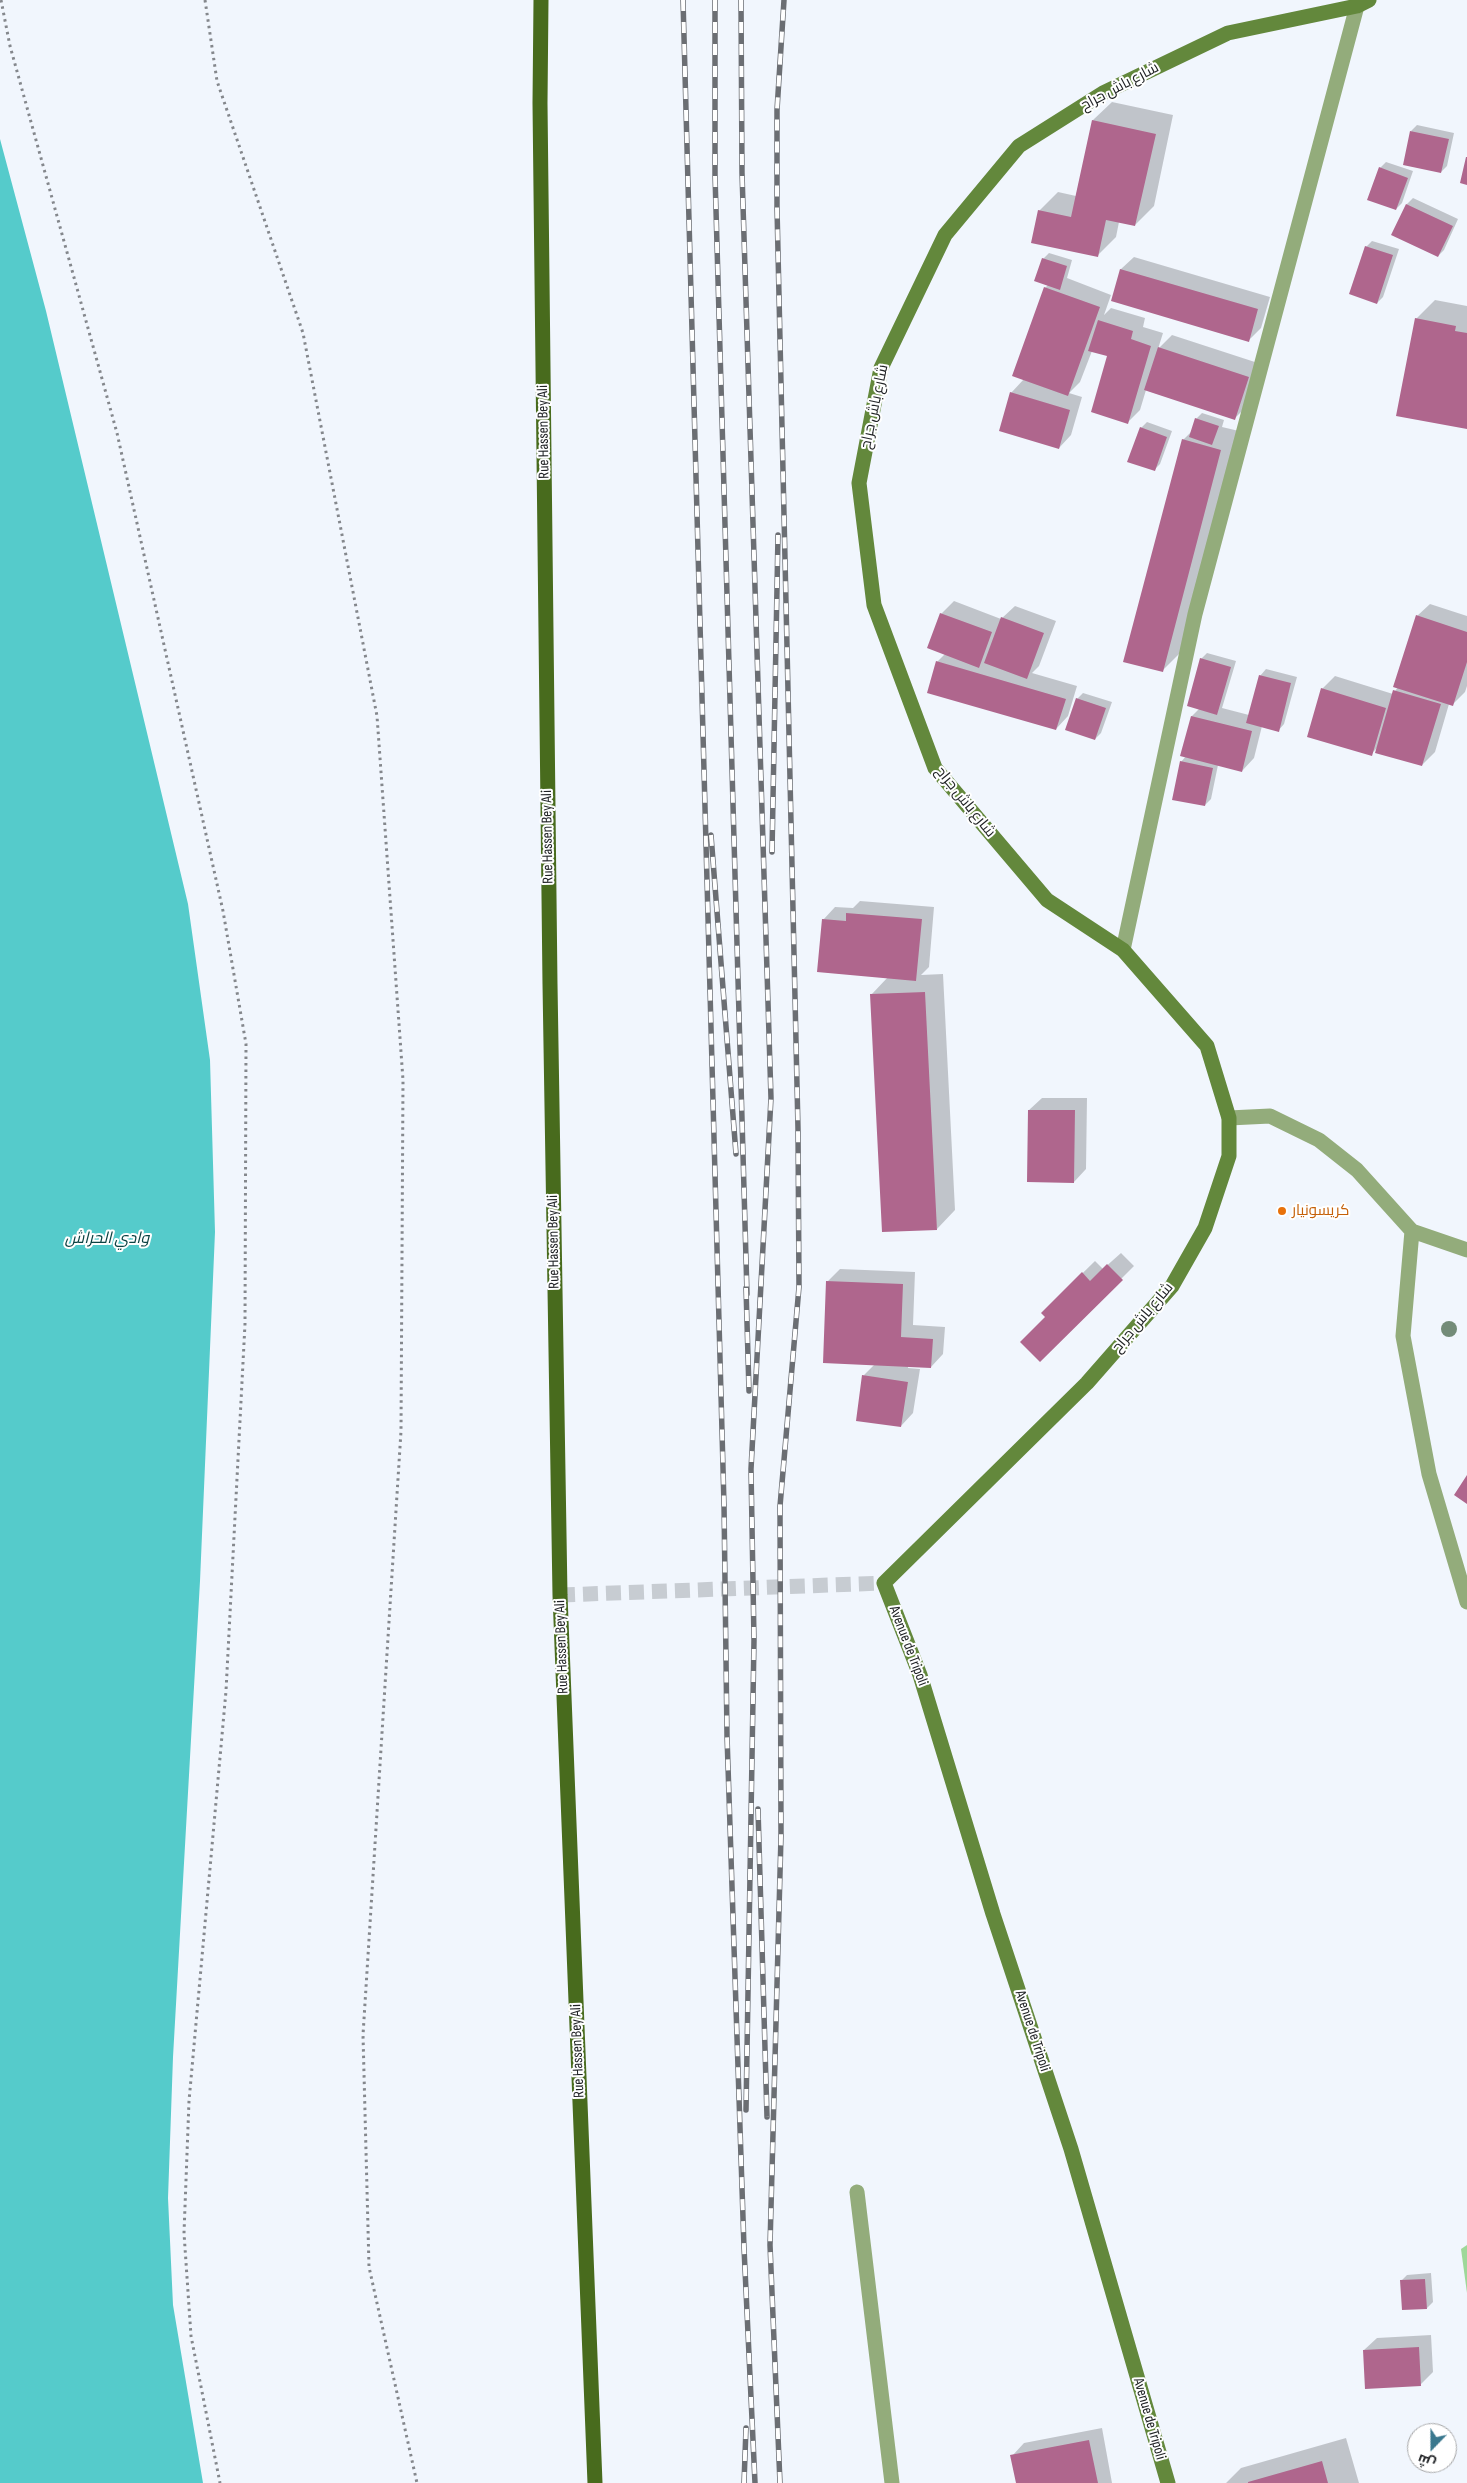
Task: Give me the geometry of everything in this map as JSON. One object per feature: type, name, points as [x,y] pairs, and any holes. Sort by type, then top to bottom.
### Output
[{"type":"main road","name":"Rue Hassen Bey Ali","points":[[542,0],[540,103],[550,984],[560,1595],[595,2483]]},
{"type":"main road","name":"شارع باش جراح","points":[[884,1583],[1087,1383],[1172,1286],[1205,1228],[1229,1156],[1229,1118],[1207,1046],[1123,950],[1047,900],[935,768],[874,605],[859,483],[881,368],[945,235],[1019,146],[1103,93],[1228,33],[1363,3]]},
{"type":"main road","name":"Avenue de Tripoli","points":[[884,1583],[920,1675],[993,1914],[1071,2149],[1168,2483]]},
{"type":"street","points":[[1123,950],[1195,614],[1363,3]]},
{"type":"street","points":[[1229,1118],[1270,1116],[1318,1140],[1357,1170],[1412,1231],[1467,1250]]},
{"type":"street","points":[[1412,1231],[1402,1336],[1430,1474],[1467,1602]]},
{"type":"street","points":[[857,2192],[892,2483]]},
{"type":"path","points":[[1,0],[10,46],[117,432],[223,910],[246,1044],[245,1314],[226,1691],[189,2101],[184,2233],[191,2336],[220,2483]]},
{"type":"path","points":[[205,0],[217,81],[303,333],[377,716],[403,1080],[401,1431],[363,2036],[369,2268],[417,2483]]},
{"type":"green space","points":[[1467,2245],[1467,2293],[1461,2249]]},
{"type":"water","name":"وادي الحراش","points":[[0,139],[46,311],[188,904],[210,1060],[215,1232],[200,1581],[173,2057],[168,2198],[173,2305],[203,2483],[0,2483]]},
{"type":"building","points":[[1092,120],[1156,134],[1135,226],[1106,220],[1098,257],[1031,243],[1038,210],[1071,217]]},
{"type":"building","points":[[1410,131],[1449,139],[1441,173],[1403,165]]},
{"type":"building","points":[[1467,157],[1467,185],[1460,183]]},
{"type":"building","points":[[1379,167],[1408,178],[1396,210],[1367,200]]},
{"type":"building","points":[[1406,204],[1453,226],[1438,257],[1391,235]]},
{"type":"building","points":[[1365,246],[1393,255],[1377,304],[1349,294]]},
{"type":"building","points":[[1042,258],[1067,266],[1060,290],[1034,281]]},
{"type":"building","points":[[1120,269],[1258,309],[1249,342],[1111,301]]},
{"type":"building","points":[[1044,287],[1100,307],[1068,396],[1012,376]]},
{"type":"building","points":[[1415,318],[1456,326],[1455,331],[1467,333],[1467,429],[1396,416]]},
{"type":"building","points":[[1098,320],[1133,331],[1131,339],[1151,346],[1128,424],[1091,412],[1107,356],[1088,351]]},
{"type":"building","points":[[1158,347],[1249,377],[1235,420],[1144,390]]},
{"type":"building","points":[[1010,392],[1070,410],[1059,449],[999,431]]},
{"type":"building","points":[[1195,418],[1219,426],[1212,445],[1189,437]]},
{"type":"building","points":[[1140,427],[1167,437],[1155,471],[1127,462]]},
{"type":"building","points":[[1182,439],[1221,450],[1163,672],[1123,662]]},
{"type":"building","points":[[940,613],[992,632],[979,668],[927,648]]},
{"type":"building","points":[[1416,615],[1467,632],[1467,662],[1453,706],[1393,687]]},
{"type":"building","points":[[1001,617],[1044,633],[1027,679],[984,663]]},
{"type":"building","points":[[1200,658],[1231,667],[1217,715],[1187,706]]},
{"type":"building","points":[[936,661],[1066,699],[1056,730],[927,693]]},
{"type":"building","points":[[1259,675],[1291,683],[1279,732],[1246,723]]},
{"type":"building","points":[[1321,688],[1386,708],[1372,756],[1307,737]]},
{"type":"building","points":[[1393,690],[1441,704],[1422,766],[1375,753]]},
{"type":"building","points":[[1076,698],[1106,708],[1095,740],[1065,730]]},
{"type":"building","points":[[1191,716],[1252,731],[1242,772],[1180,756]]},
{"type":"building","points":[[1180,761],[1213,768],[1205,806],[1172,800]]},
{"type":"building","points":[[846,913],[922,919],[916,981],[817,972],[822,919],[846,921]]},
{"type":"building","points":[[925,992],[937,1230],[882,1232],[870,994]]},
{"type":"building","points":[[1028,1110],[1075,1110],[1074,1183],[1027,1182]]},
{"type":"building","points":[[1107,1264],[1123,1280],[1040,1362],[1020,1342],[1045,1317],[1041,1313],[1082,1272],[1090,1281]]},
{"type":"building","points":[[826,1281],[903,1284],[901,1337],[933,1339],[931,1368],[823,1363]]},
{"type":"building","points":[[862,1375],[908,1382],[901,1427],[856,1421]]},
{"type":"building","points":[[1467,1475],[1467,1504],[1454,1495]]},
{"type":"building","points":[[1425,2279],[1427,2309],[1402,2310],[1400,2280]]},
{"type":"building","points":[[1419,2347],[1421,2386],[1365,2389],[1363,2350]]},
{"type":"building","points":[[1089,2440],[1098,2483],[1016,2483],[1010,2455]]},
{"type":"building","points":[[1322,2461],[1328,2483],[1248,2483],[1248,2482]]},
{"type":"tunnel","points":[[560,1595],[884,1583]]},
{"type":"railway","points":[[683,0],[724,1504],[727,1736],[744,2248],[755,2483]]},
{"type":"railway","points":[[715,0],[715,175],[747,1294]]},
{"type":"railway","points":[[741,0],[742,173],[771,1098],[751,1469],[754,1640],[746,2110]]},
{"type":"railway","points":[[780,2483],[770,2245],[781,1836],[780,1506],[799,1287],[798,1129],[777,208],[777,110],[784,0]]},
{"type":"railway","points":[[772,852],[778,535]]},
{"type":"railway","points":[[711,835],[736,1154]]},
{"type":"railway","points":[[746,1288],[749,1391]]},
{"type":"railway","points":[[758,1809],[767,2117]]},
{"type":"railway","points":[[744,2483],[746,2428]]},
{"type":"place","name":"كريسونيار","points":[[1282,1211]]}]
